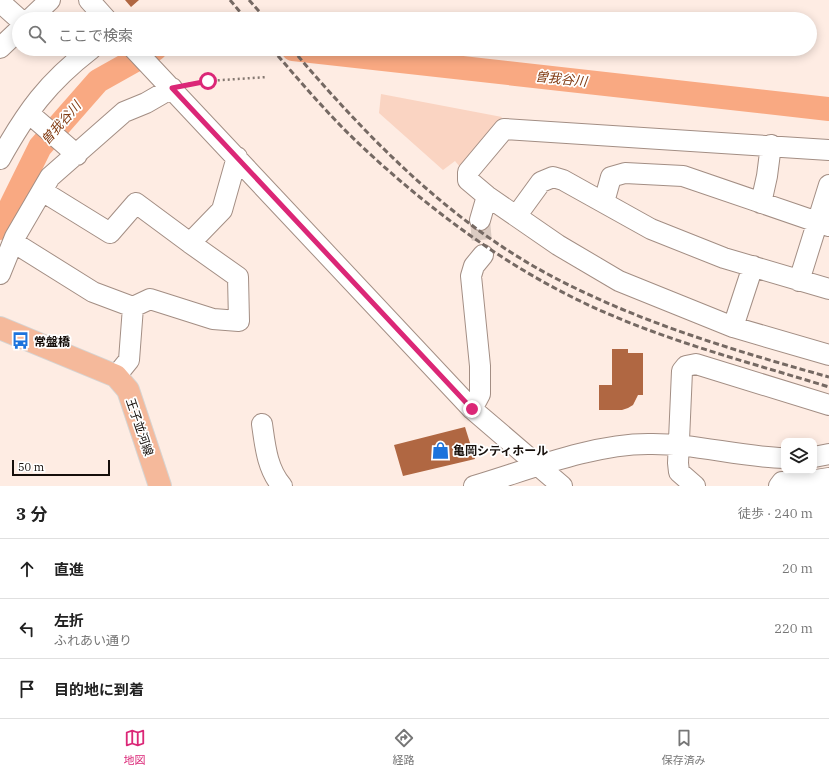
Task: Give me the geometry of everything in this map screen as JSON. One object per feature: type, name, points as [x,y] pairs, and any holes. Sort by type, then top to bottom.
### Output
[{"type":"main road","name":"王子並河線","points":[[0,328],[116,376],[128,390],[160,486]]},
{"type":"street","points":[[37,12],[50,0]]},
{"type":"street","points":[[89,0],[100,12]]},
{"type":"street","points":[[0,2],[12,13]]},
{"type":"street","points":[[0,48],[12,37]]},
{"type":"street","points":[[0,159],[28,112],[45,90],[83,56]]},
{"type":"street","points":[[141,56],[472,409],[541,466],[562,486]]},
{"type":"street","points":[[0,274],[13,242],[50,176],[124,112],[172,88]]},
{"type":"street","points":[[32,116],[77,154]]},
{"type":"street","points":[[829,150],[771,145],[504,129],[468,172],[468,180],[487,196],[517,215],[558,245],[619,281],[733,327],[829,356]]},
{"type":"street","points":[[761,203],[767,176],[771,145]]},
{"type":"street","points":[[190,243],[222,210],[237,157]]},
{"type":"street","points":[[604,202],[611,177],[625,173],[683,176],[823,224]]},
{"type":"street","points":[[517,215],[541,182],[553,177],[563,180],[651,229],[724,258],[829,289]]},
{"type":"street","points":[[799,280],[823,224],[829,185]]},
{"type":"street","points":[[13,242],[94,292],[133,307],[150,299],[213,319],[239,321],[238,278],[136,203],[110,233],[42,191]]},
{"type":"street","points":[[480,220],[487,196]]},
{"type":"street","points":[[472,409],[480,394],[480,366],[471,276],[474,266],[483,255]]},
{"type":"street","points":[[733,327],[753,266]]},
{"type":"street","points":[[116,376],[129,360],[133,307]]},
{"type":"street","points":[[695,486],[679,472],[678,464],[682,371],[686,366],[696,364],[829,405]]},
{"type":"street","points":[[262,424],[266,456],[277,481],[282,486]]},
{"type":"street","points":[[474,486],[616,446],[648,444],[679,445],[766,458],[781,458]]},
{"type":"street","points":[[817,456],[829,454]]},
{"type":"street","points":[[779,486],[782,482],[803,482],[829,478]]},
{"type":"path","points":[[172,88],[208,81],[267,77]]},
{"type":"shaded area","points":[[381,94],[502,117],[461,168],[455,161],[443,170],[379,113]]},
{"type":"building","points":[[125,0],[139,0],[131,7]]},
{"type":"building","points":[[612,349],[628,349],[628,353],[643,353],[643,395],[638,395],[633,405],[628,408],[622,410],[599,410],[599,385],[612,385]]},
{"type":"building","points":[[465,427],[475,459],[403,476],[394,445]]},
{"type":"waterway","name":"曽我谷川","points":[[0,228],[40,147],[98,81],[143,56]]},
{"type":"waterway","name":"曽我谷川","points":[[356,56],[829,109]]},
{"type":"tunnel","points":[[480,220],[483,255]]},
{"type":"railway","points":[[230,0],[240,12]]},
{"type":"railway","points":[[249,0],[260,12]]},
{"type":"railway","points":[[278,56],[313,96],[355,140],[404,184],[483,245],[539,280],[599,310],[631,323],[697,347],[829,387]]},
{"type":"railway","points":[[298,56],[354,118],[420,183],[456,213],[493,240],[532,265],[573,287],[635,315],[732,349],[829,377]]},
{"type":"place","name":"常盤橋","points":[[21,341]]},
{"type":"place","name":"亀岡シティホール","points":[[440,450]]},
{"type":"route","points":[[208,81],[172,88],[472,409]]}]
